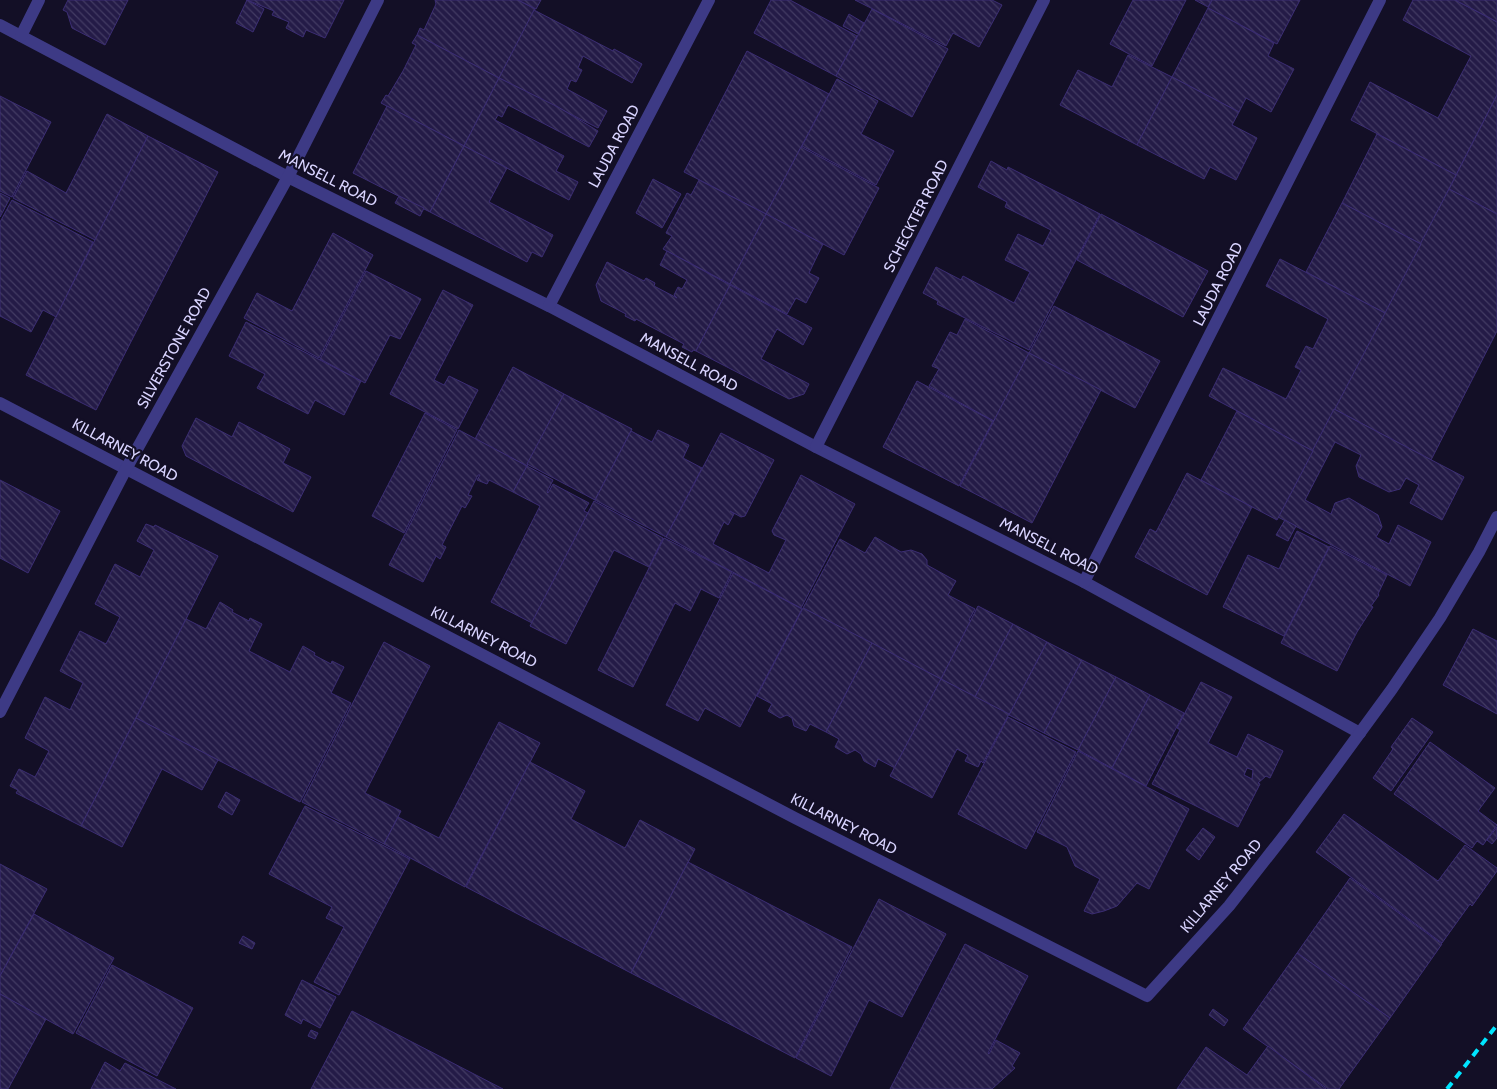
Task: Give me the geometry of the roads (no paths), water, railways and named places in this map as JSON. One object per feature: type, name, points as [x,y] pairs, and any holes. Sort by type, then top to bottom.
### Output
[{"type":"street","points":[[21,36],[39,0]]},
{"type":"street","name":"SILVERSTONE ROAD","points":[[0,712],[126,469],[288,177],[378,0]]},
{"type":"street","name":"LAUDA ROAD","points":[[549,306],[709,0]]},
{"type":"street","name":"SCHECKTER ROAD","points":[[816,447],[1044,0]]},
{"type":"street","name":"LAUDA ROAD","points":[[1084,582],[1380,0]]},
{"type":"street","name":"MANSELL ROAD","points":[[0,25],[288,177],[549,306],[816,447],[1084,582],[1360,732]]},
{"type":"street","name":"KILLARNEY ROAD","points":[[0,402],[795,818],[1147,996],[1229,906],[1294,823],[1392,689],[1440,618],[1479,552],[1497,517]]},
{"type":"railway","points":[[1447,1089],[1497,1025]]}]
